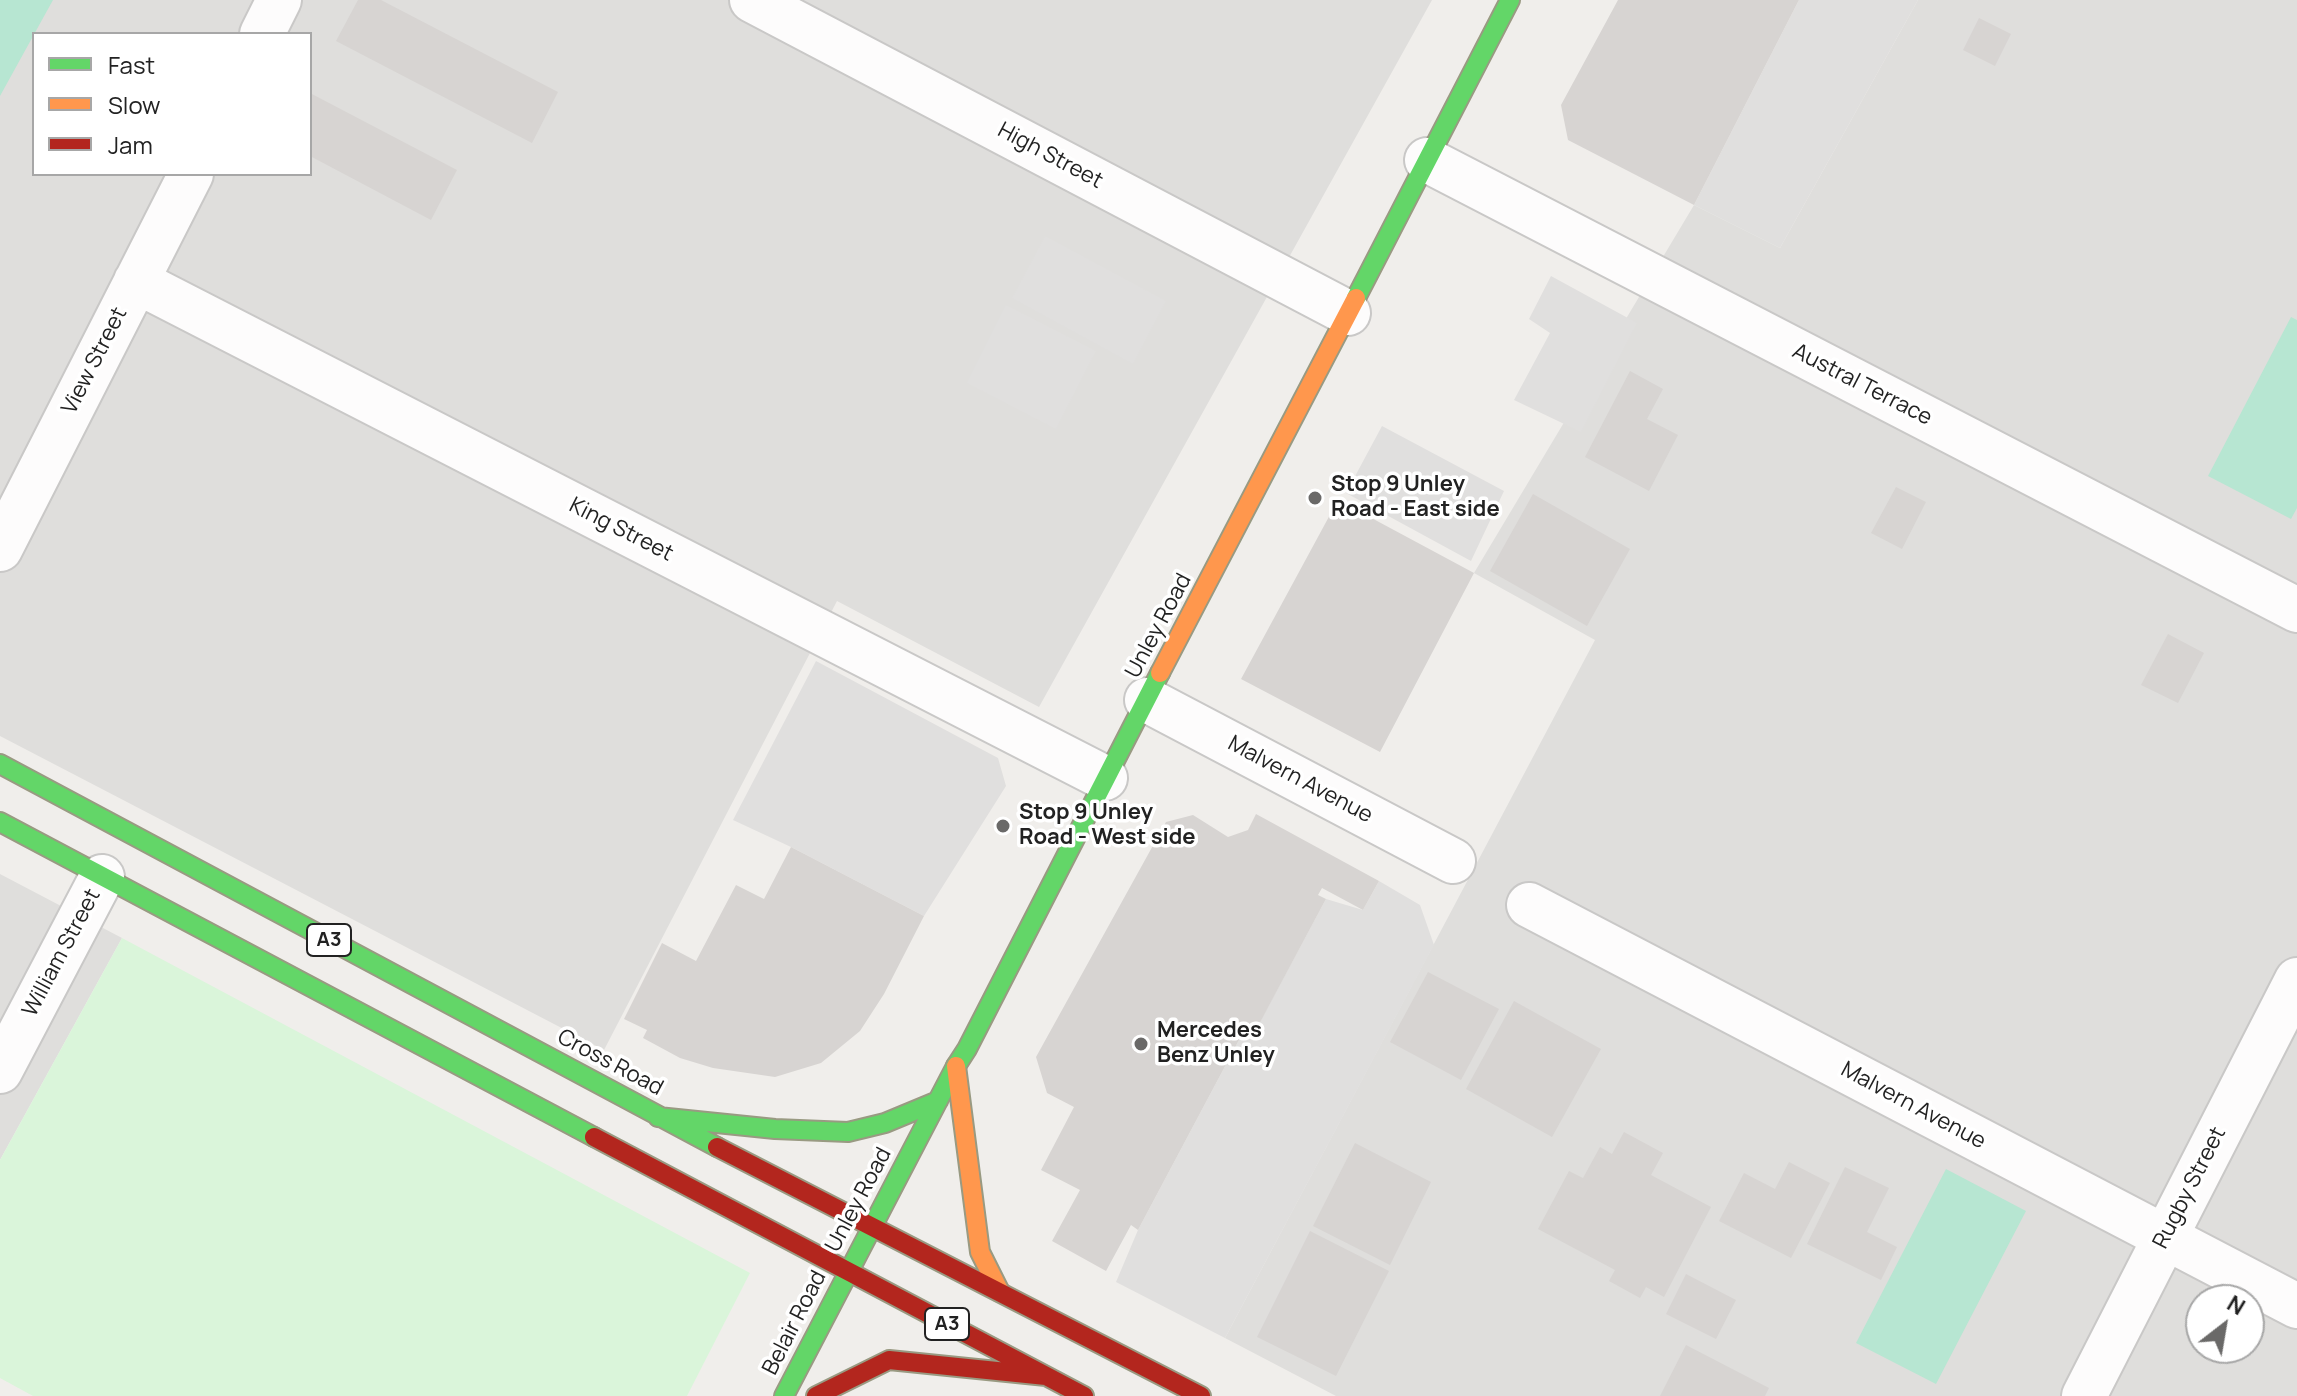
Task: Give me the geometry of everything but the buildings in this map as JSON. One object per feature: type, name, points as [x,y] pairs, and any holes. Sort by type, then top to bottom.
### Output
[{"type":"main road","name":"Unley Road","points":[[848,1272],[967,1049],[1510,0]]},
{"type":"main road","name":"Cross Road","points":[[0,764],[658,1117],[1201,1396]]},
{"type":"main road","name":"A3","points":[[0,822],[1084,1396]]},
{"type":"main road","points":[[956,1066],[980,1252],[1000,1292]]},
{"type":"main road","points":[[658,1117],[775,1129],[848,1132],[885,1123],[938,1101]]},
{"type":"main road","name":"Belair Road","points":[[784,1396],[848,1272]]},
{"type":"main road","points":[[816,1396],[889,1360],[1046,1376]]},
{"type":"street","points":[[263,32],[279,0]]},
{"type":"street","name":"High Street","points":[[752,0],[1348,313]]},
{"type":"street","name":"Austral Terrace","points":[[1427,160],[2297,610]]},
{"type":"street","name":"View Street","points":[[0,549],[190,176]]},
{"type":"street","name":"King Street","points":[[136,281],[1105,778]]},
{"type":"street","name":"Malvern Avenue","points":[[1147,700],[1453,861]]},
{"type":"street","name":"William Street","points":[[0,1071],[102,877]]},
{"type":"street","name":"Malvern Avenue","points":[[1529,905],[2297,1306]]},
{"type":"street","name":"Rugby Street","points":[[2084,1396],[2297,980]]},
{"type":"shaded area","points":[[0,0],[1432,0],[1039,707],[837,601],[604,1050],[0,736]]},
{"type":"shaded area","points":[[1799,0],[1918,0],[1780,248],[1694,205]]},
{"type":"shaded area","points":[[1918,0],[2297,0],[2297,1396],[1336,1396],[1225,1338],[1595,640],[1474,573],[1694,205],[1780,248]]},
{"type":"shaded area","points":[[1045,236],[1166,301],[1133,364],[1012,298]]},
{"type":"shaded area","points":[[1551,276],[1637,323],[1581,432],[1514,400],[1550,333],[1529,319]]},
{"type":"shaded area","points":[[1006,305],[1096,351],[1056,429],[967,383]]},
{"type":"shaded area","points":[[1382,426],[1504,491],[1471,561],[1346,493]]},
{"type":"shaded area","points":[[816,661],[998,758],[1006,786],[924,916],[733,820]]},
{"type":"shaded area","points":[[0,874],[122,938],[0,1160]]},
{"type":"shaded area","points":[[1379,881],[1420,905],[1434,945],[1225,1338],[1116,1282],[1138,1230],[1247,1025],[1256,1029],[1326,899],[1363,910]]},
{"type":"green space","points":[[0,0],[53,0],[35,32],[32,32],[32,38],[0,96]]},
{"type":"green space","points":[[2291,317],[2297,320],[2297,508],[2291,519],[2208,476]]},
{"type":"green space","points":[[122,938],[750,1273],[687,1396],[33,1396],[0,1378],[0,1160]]},
{"type":"green space","points":[[1946,1169],[2026,1211],[1936,1384],[1856,1343]]},
{"type":"traffic: fast","points":[[1356,298],[1510,0]]},
{"type":"traffic: fast","points":[[784,1396],[1160,673]]},
{"type":"traffic: fast","points":[[0,764],[717,1147]]},
{"type":"traffic: fast","points":[[0,822],[594,1137]]},
{"type":"traffic: fast","points":[[658,1117],[775,1129],[848,1132],[885,1123],[938,1101]]},
{"type":"traffic: slow","points":[[1160,673],[1356,298]]},
{"type":"traffic: slow","points":[[956,1066],[980,1252],[1000,1292]]},
{"type":"traffic: jam","points":[[594,1137],[1084,1396]]},
{"type":"traffic: jam","points":[[717,1147],[1201,1396]]},
{"type":"traffic: jam","points":[[816,1396],[889,1360],[1046,1376]]},
{"type":"place","name":"Stop 9 Unley Road - East side","points":[[1315,498]]},
{"type":"place","name":"Stop 9 Unley Road - West side","points":[[1003,826]]},
{"type":"place","name":"Mercedes Benz Unley","points":[[1141,1044]]}]
